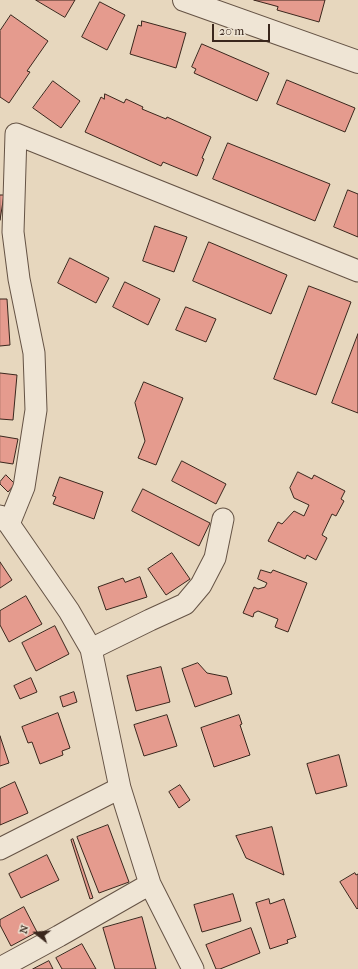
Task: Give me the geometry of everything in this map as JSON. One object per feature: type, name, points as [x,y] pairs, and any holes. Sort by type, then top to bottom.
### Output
[{"type":"street","points":[[184,0],[358,62]]},
{"type":"street","points":[[193,969],[150,884],[120,788],[92,649],[70,611],[4,520],[24,487],[36,410],[34,353],[18,279],[13,232],[8,131],[358,271]]},
{"type":"street","points":[[92,649],[185,604],[201,585],[215,558],[223,519]]},
{"type":"street","points":[[0,849],[120,788]]},
{"type":"street","points":[[0,968],[65,933],[150,884]]},
{"type":"building","points":[[36,0],[75,0],[65,17]]},
{"type":"building","points":[[254,0],[325,0],[319,22],[277,10],[278,7]]},
{"type":"building","points":[[100,2],[125,15],[107,50],[82,37]]},
{"type":"building","points":[[11,15],[48,41],[27,71],[30,72],[9,103],[0,97],[0,31]]},
{"type":"building","points":[[142,21],[186,33],[176,68],[130,54],[138,25],[141,26]]},
{"type":"building","points":[[202,44],[269,73],[257,101],[194,73],[196,69],[192,67]]},
{"type":"building","points":[[287,80],[355,108],[345,132],[277,104]]},
{"type":"building","points":[[53,81],[80,101],[61,128],[33,108]]},
{"type":"building","points":[[105,94],[124,103],[126,99],[143,107],[142,109],[166,119],[167,117],[211,137],[202,158],[204,159],[197,176],[163,162],[161,166],[85,132],[101,97],[104,99]]},
{"type":"building","points":[[228,143],[330,184],[315,221],[213,179]]},
{"type":"building","points":[[348,190],[358,194],[358,237],[334,227]]},
{"type":"building","points":[[0,195],[4,195],[0,220]]},
{"type":"building","points":[[155,226],[187,237],[174,272],[143,261]]},
{"type":"building","points":[[209,242],[287,275],[271,314],[193,281]]},
{"type":"building","points":[[70,258],[109,278],[96,303],[58,283]]},
{"type":"building","points":[[125,282],[160,299],[148,325],[113,307]]},
{"type":"building","points":[[309,286],[351,302],[316,395],[274,379]]},
{"type":"building","points":[[0,299],[7,299],[10,345],[0,346]]},
{"type":"building","points":[[186,307],[216,319],[206,342],[176,330]]},
{"type":"building","points":[[358,334],[358,413],[332,403]]},
{"type":"building","points":[[0,373],[17,375],[13,420],[0,419]]},
{"type":"building","points":[[144,382],[183,398],[156,465],[138,458],[145,441],[135,403]]},
{"type":"building","points":[[0,436],[18,439],[13,464],[0,462]]},
{"type":"building","points":[[182,461],[226,484],[216,504],[172,481]]},
{"type":"building","points":[[298,472],[312,479],[314,475],[345,491],[341,499],[344,501],[336,516],[332,514],[322,535],[327,538],[316,560],[307,555],[305,559],[268,541],[278,522],[282,524],[294,511],[304,516],[309,505],[294,498],[290,488]]},
{"type":"building","points":[[6,475],[15,484],[8,492],[0,484]]},
{"type":"building","points":[[60,477],[103,492],[94,519],[53,504],[56,497],[53,496]]},
{"type":"building","points":[[143,489],[210,523],[199,546],[132,511]]},
{"type":"building","points":[[172,553],[190,579],[166,595],[148,569]]},
{"type":"building","points":[[0,562],[12,580],[0,588]]},
{"type":"building","points":[[261,570],[271,573],[273,570],[307,583],[288,632],[275,627],[278,619],[258,611],[254,613],[253,617],[243,613],[254,587],[258,589],[265,587],[267,583],[258,579]]},
{"type":"building","points":[[140,577],[147,597],[106,610],[98,587],[123,578],[125,582]]},
{"type":"building","points":[[26,596],[42,624],[9,642],[0,625],[0,611]]},
{"type":"building","points":[[55,626],[69,654],[36,671],[22,643]]},
{"type":"building","points":[[198,663],[207,673],[227,677],[232,694],[195,707],[182,669]]},
{"type":"building","points":[[161,667],[170,702],[136,711],[127,676]]},
{"type":"building","points":[[31,678],[37,692],[20,699],[14,686]]},
{"type":"building","points":[[74,692],[77,702],[63,707],[60,697]]},
{"type":"building","points":[[58,713],[70,748],[62,751],[63,755],[40,764],[32,742],[28,743],[22,727]]},
{"type":"building","points":[[167,715],[177,746],[144,756],[134,725]]},
{"type":"building","points":[[239,715],[242,724],[240,725],[250,755],[214,767],[201,728]]},
{"type":"building","points":[[0,736],[9,763],[0,766]]},
{"type":"building","points":[[339,755],[347,786],[316,794],[307,764]]},
{"type":"building","points":[[15,782],[28,813],[0,825],[0,789]]},
{"type":"building","points":[[180,785],[190,800],[179,808],[169,792]]},
{"type":"building","points":[[108,825],[129,882],[99,893],[77,837]]},
{"type":"building","points":[[272,827],[284,875],[246,858],[236,836]]},
{"type":"building","points":[[73,839],[93,898],[90,899],[71,840]]},
{"type":"building","points":[[47,855],[59,880],[21,898],[9,874]]},
{"type":"building","points":[[355,873],[356,875],[358,874],[357,909],[340,882]]},
{"type":"building","points":[[233,894],[241,921],[202,932],[194,905]]},
{"type":"building","points":[[269,899],[270,904],[284,899],[296,937],[287,940],[288,943],[270,949],[256,903]]},
{"type":"building","points":[[24,907],[37,932],[11,946],[0,925],[0,920]]},
{"type":"building","points":[[142,917],[156,969],[115,969],[103,928]]},
{"type":"building","points":[[251,928],[260,953],[220,969],[216,969],[206,945]]},
{"type":"building","points":[[82,944],[96,969],[62,969],[56,958]]},
{"type":"building","points":[[49,961],[53,969],[33,969]]}]
